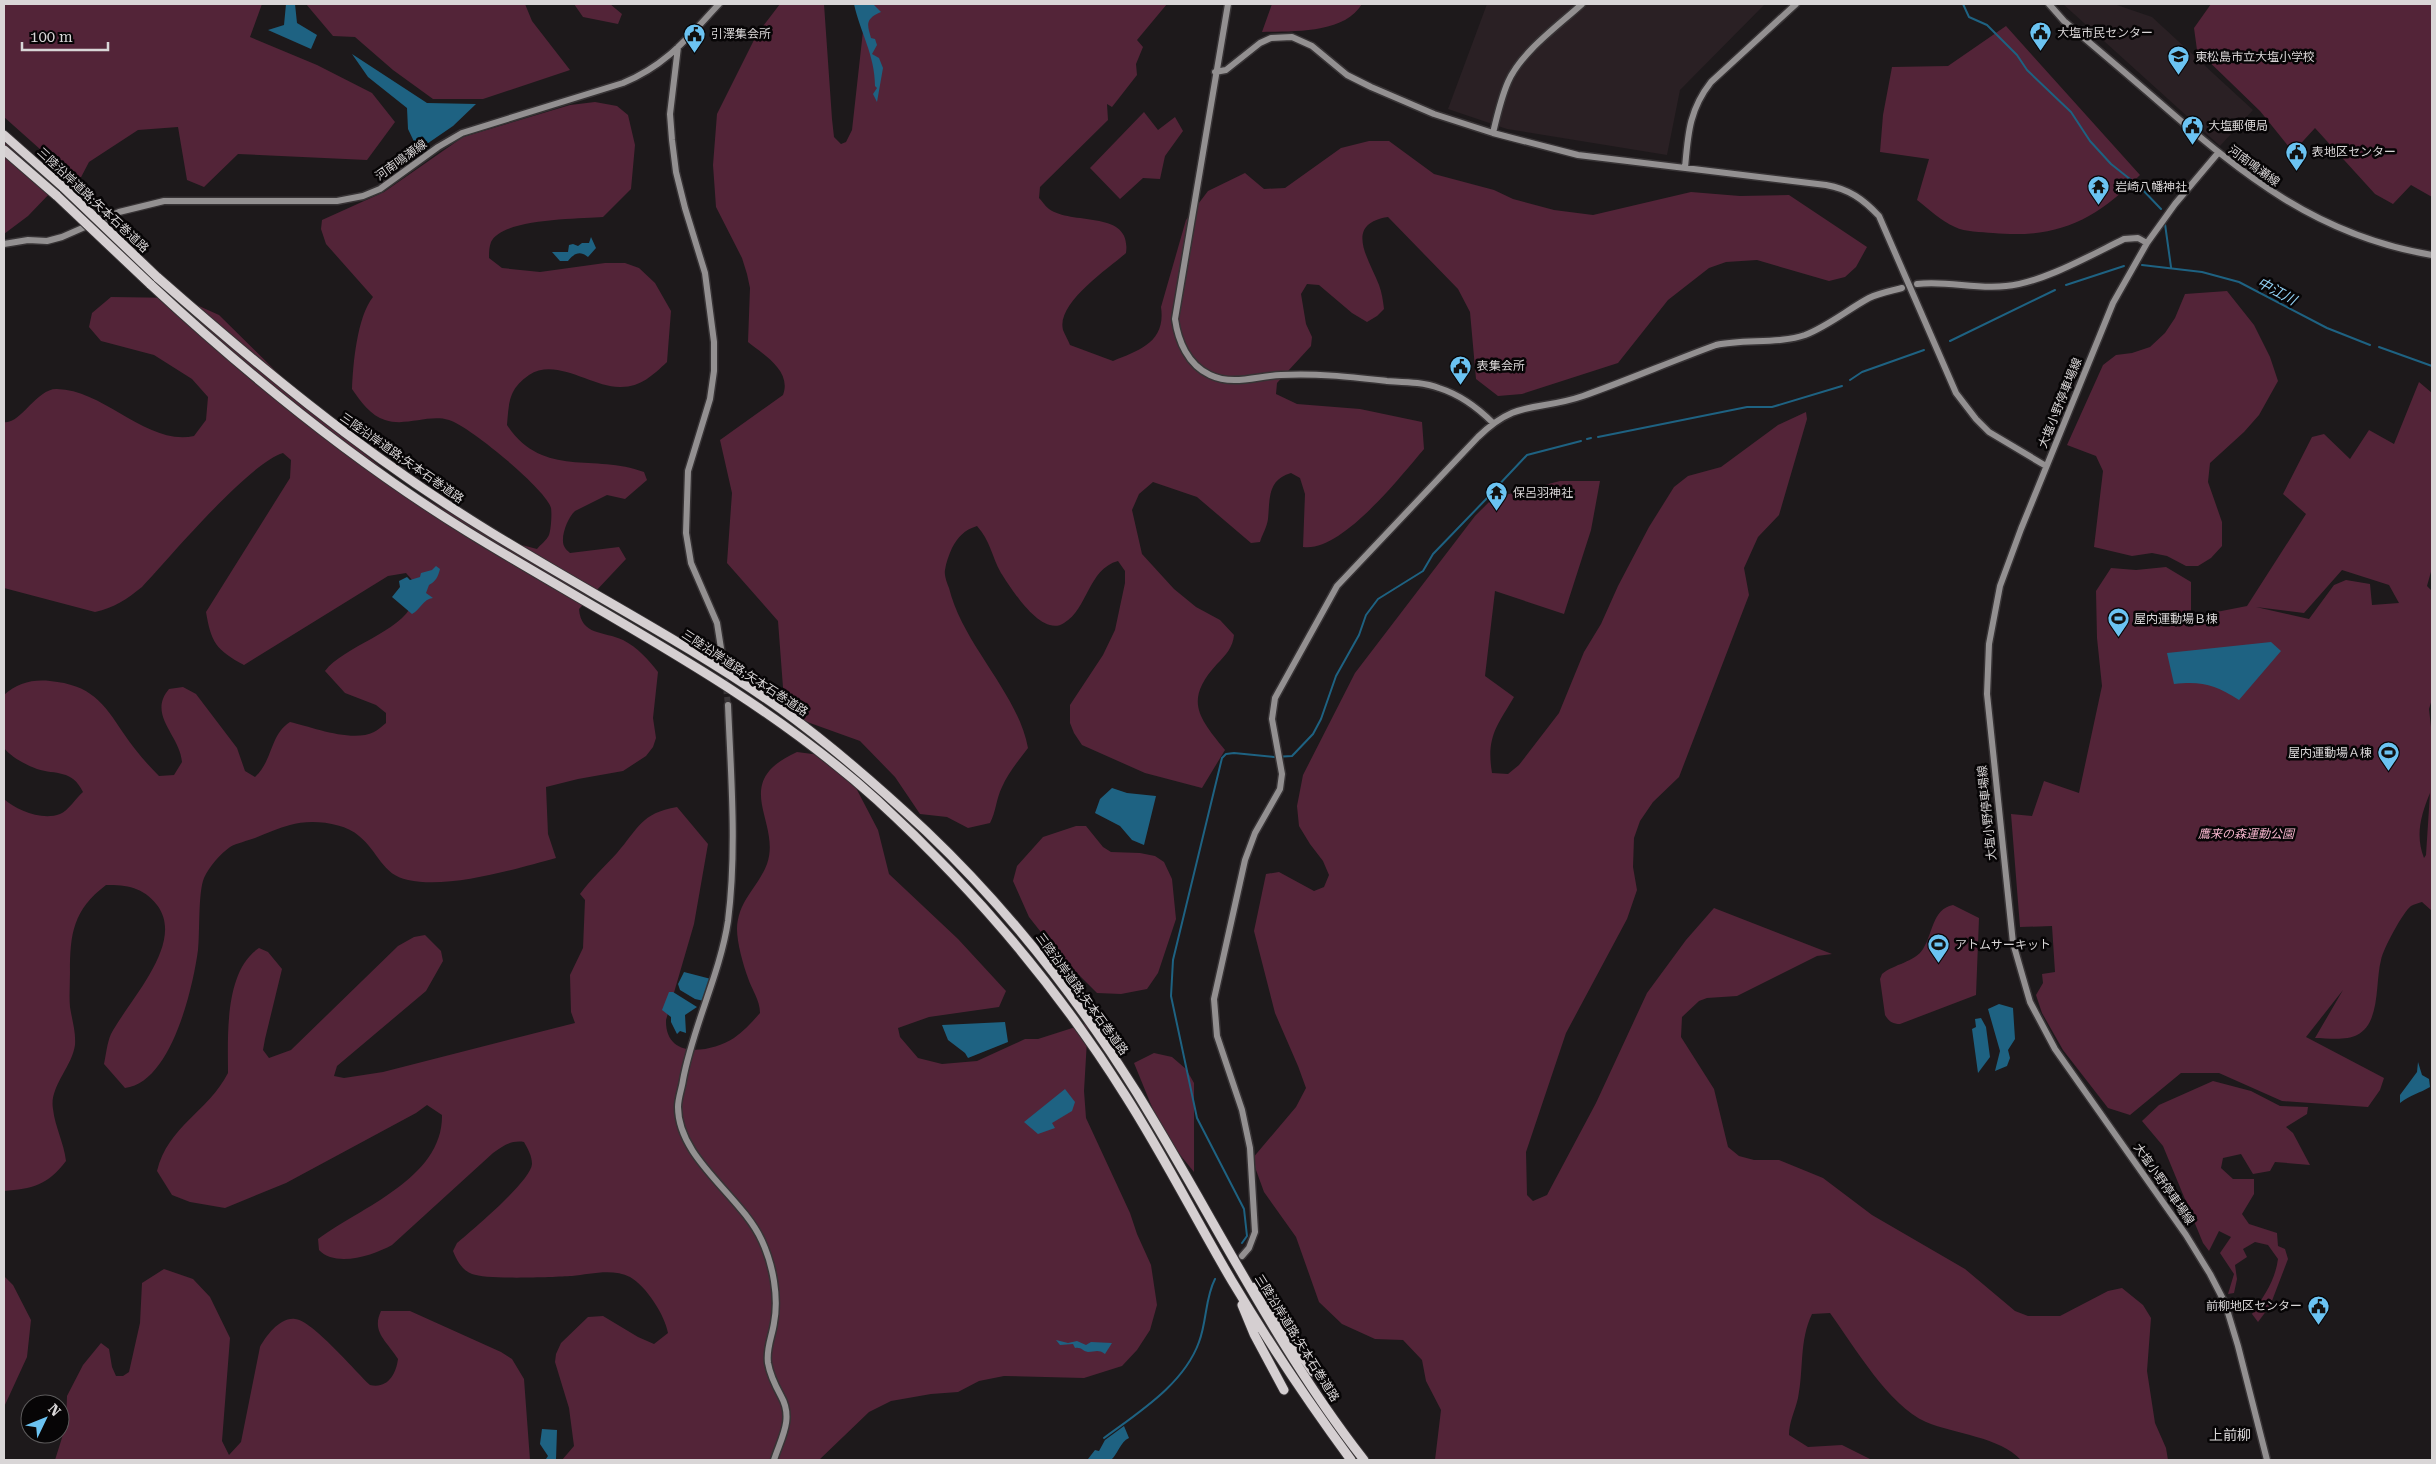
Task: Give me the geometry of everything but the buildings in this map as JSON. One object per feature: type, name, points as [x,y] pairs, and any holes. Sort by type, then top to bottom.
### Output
[{"type":"highway","name":"三陸沿岸道路;矢本石巻道路","points":[[4,136],[64,188],[157,276],[286,388],[386,464],[474,522],[718,668],[780,708],[882,790],[969,873],[1006,913],[1060,980],[1135,1091],[1293,1361],[1364,1460]]},
{"type":"highway","name":"三陸沿岸道路;矢本石巻道路","points":[[4,150],[57,196],[150,284],[278,397],[380,473],[469,532],[707,674],[830,760],[874,798],[961,881],[997,920],[1051,987],[1126,1096],[1232,1282],[1304,1394],[1351,1460]]},
{"type":"highway","points":[[1199,1201],[1313,1372]]},
{"type":"highway","points":[[1232,1282],[1254,1334],[1284,1390]]},
{"type":"street","name":"河南鳴瀬線","points":[[4,244],[28,240],[47,241],[62,237],[119,212],[164,200],[337,201],[363,196],[393,181],[438,147],[462,133],[623,83],[646,74],[678,48],[719,4]]},
{"type":"street","points":[[1228,4],[1215,72],[1175,319],[1180,341],[1192,361],[1208,374],[1233,381],[1276,375],[1322,374],[1437,387],[1462,397],[1480,410],[1493,423]]},
{"type":"street","points":[[1492,133],[1504,92],[1515,70],[1528,54],[1582,4]]},
{"type":"street","points":[[1685,168],[1690,121],[1700,96],[1711,82],[1796,4]]},
{"type":"street","name":"河南鳴瀬線","points":[[2049,4],[2064,21],[2218,154],[2280,198],[2317,219],[2382,244],[2432,255]]},
{"type":"street","points":[[1215,72],[1226,70],[1260,42],[1271,38],[1292,37],[1312,46],[1347,75],[1371,87],[1434,114],[1492,133],[1578,155],[1838,187],[1860,197],[1879,216],[1949,378],[1961,400],[1989,432],[2046,466]]},
{"type":"street","points":[[678,48],[670,114],[675,164],[685,208],[705,273],[714,342],[714,371],[710,399],[688,471],[686,533],[691,563],[717,623],[723,661]]},
{"type":"street","name":"大塩小野停車場線","points":[[2218,154],[2175,204],[2146,243],[2113,303],[2046,466],[2000,586],[1988,644],[1988,719],[2013,943],[2030,1002],[2055,1050],[2186,1235],[2224,1304],[2238,1346],[2267,1460]]},
{"type":"street","points":[[1917,284],[1944,283],[1993,287],[2018,285],[2036,279],[2124,239],[2138,238],[2146,243]]},
{"type":"street","points":[[1242,1256],[1249,1248],[1255,1232],[1250,1148],[1242,1110],[1217,1036],[1214,999],[1245,860],[1255,833],[1280,789],[1281,769],[1272,719],[1275,698],[1337,586],[1493,423],[1517,410],[1576,398],[1716,345],[1734,341],[1774,340],[1802,336],[1828,324],[1869,298],[1902,288]]},
{"type":"street","points":[[728,705],[732,810],[728,922],[693,1039],[678,1108],[685,1134],[699,1160],[749,1217],[763,1242],[775,1293],[774,1323],[768,1358],[769,1371],[783,1398],[787,1415],[787,1429],[774,1460]]},
{"type":"shaded area","points":[[1487,4],[1765,4],[1680,90],[1667,155],[1507,129],[1448,109]]},
{"type":"shaded area","name":"東松島市立大塩小学校","points":[[2063,4],[2114,4],[2152,17],[2253,110],[2220,146]]},
{"type":"green space","points":[[4,4],[262,4],[250,37],[317,65],[372,93],[395,122],[367,160],[238,154],[204,187],[187,180],[178,127],[138,130],[89,162],[78,183],[4,117]]},
{"type":"green space","points":[[306,4],[525,4],[532,21],[570,70],[483,99],[433,99],[393,70],[355,37],[333,36]]},
{"type":"green space","points":[[574,4],[610,4],[622,14],[618,24],[583,17]]},
{"type":"green space","points":[[780,4],[824,4],[834,137],[841,144],[846,142],[852,130],[866,4],[1167,4],[1137,40],[1143,47],[1136,64],[1137,75],[1112,107],[1107,104],[1108,120],[1040,187],[1039,198],[1049,209],[1059,214],[1111,224],[1120,230],[1125,239],[1126,253],[1085,287],[1067,309],[1063,320],[1063,330],[1070,345],[1113,361],[1133,353],[1155,337],[1161,319],[1161,307],[1186,220],[1208,191],[1245,173],[1264,189],[1285,188],[1341,148],[1369,141],[1389,141],[1434,174],[1494,190],[1513,199],[1554,210],[1593,215],[1691,192],[1740,196],[1789,195],[1867,247],[1856,267],[1845,277],[1829,281],[1757,260],[1726,262],[1709,268],[1668,300],[1618,363],[1522,394],[1498,396],[1476,379],[1470,312],[1458,289],[1388,217],[1374,221],[1366,227],[1363,235],[1363,244],[1380,288],[1384,309],[1367,322],[1352,313],[1319,285],[1307,284],[1301,294],[1306,324],[1312,337],[1311,346],[1277,383],[1276,394],[1297,404],[1360,409],[1422,422],[1424,449],[1401,477],[1352,526],[1335,538],[1318,546],[1303,547],[1305,494],[1300,478],[1291,473],[1278,480],[1271,491],[1267,522],[1260,542],[1251,543],[1197,497],[1153,482],[1139,494],[1132,510],[1142,554],[1174,589],[1196,607],[1220,620],[1234,635],[1228,651],[1207,677],[1198,698],[1198,708],[1202,718],[1225,750],[1202,788],[1145,773],[1082,745],[1070,723],[1070,705],[1103,655],[1115,630],[1125,583],[1125,571],[1118,561],[1108,565],[1100,572],[1072,617],[1064,623],[1055,626],[1046,624],[1028,610],[1012,590],[977,526],[965,532],[954,544],[947,561],[945,577],[956,609],[1013,708],[1028,748],[1004,782],[990,823],[968,828],[947,817],[920,814],[895,777],[860,741],[785,714],[778,621],[727,563],[732,493],[720,440],[783,395],[785,386],[784,378],[775,364],[748,342],[750,288],[747,274],[742,258],[716,207],[713,165],[717,114],[757,34]]},
{"type":"green space","points":[[1272,4],[1362,4],[1354,14],[1331,26],[1303,31],[1262,32]]},
{"type":"green space","points":[[2211,4],[2432,4],[2432,197],[2411,185],[2393,204],[2375,194],[2315,128],[2293,152],[2260,111],[2197,50],[2194,28]]},
{"type":"green space","points":[[2006,26],[2140,175],[2123,191],[2091,215],[2057,229],[2037,233],[1973,232],[1955,227],[1917,200],[1929,159],[1880,152],[1883,115],[1892,67],[1948,66]]},
{"type":"green space","points":[[595,102],[617,106],[628,115],[635,145],[631,189],[603,217],[542,221],[510,228],[498,234],[491,242],[489,258],[502,268],[540,272],[605,263],[625,263],[639,268],[655,283],[671,311],[667,362],[641,383],[621,387],[610,386],[563,371],[540,370],[529,375],[517,385],[511,396],[507,425],[521,442],[553,459],[607,464],[644,472],[647,480],[625,499],[607,495],[575,511],[565,527],[563,542],[565,548],[570,553],[619,547],[626,559],[579,609],[584,624],[589,628],[616,637],[633,646],[658,672],[653,718],[656,738],[653,747],[646,756],[623,771],[546,787],[548,834],[556,858],[502,872],[443,882],[408,880],[399,877],[386,868],[365,842],[352,831],[335,825],[316,822],[290,825],[230,847],[212,865],[202,884],[198,950],[191,987],[177,1031],[167,1052],[155,1070],[141,1082],[125,1088],[104,1064],[108,1045],[111,1034],[119,1020],[152,971],[160,954],[165,936],[164,920],[157,905],[146,894],[134,888],[106,885],[95,894],[80,913],[71,946],[70,1007],[75,1045],[70,1061],[57,1085],[53,1101],[54,1116],[66,1161],[46,1181],[23,1189],[4,1191],[4,799],[15,807],[30,813],[53,816],[66,810],[83,792],[79,785],[69,776],[33,767],[15,758],[4,748],[4,695],[20,685],[37,681],[64,683],[86,691],[102,704],[128,740],[159,776],[174,775],[182,762],[180,752],[166,725],[161,708],[163,698],[169,689],[183,687],[196,694],[237,748],[245,771],[255,777],[266,763],[278,734],[290,722],[332,733],[355,736],[374,732],[386,723],[386,713],[376,705],[345,693],[325,671],[333,662],[397,622],[406,614],[412,604],[414,595],[413,581],[406,573],[388,576],[244,665],[221,650],[210,631],[206,612],[290,478],[291,460],[283,453],[268,460],[251,474],[210,512],[142,587],[114,605],[95,612],[4,588],[4,422],[10,421],[23,413],[43,394],[57,389],[75,392],[92,398],[143,426],[160,433],[177,437],[194,436],[206,420],[208,397],[192,379],[154,355],[101,341],[89,327],[92,313],[111,297],[181,298],[219,315],[307,402],[355,446],[399,482],[498,539],[537,549],[549,535],[551,508],[536,487],[506,459],[459,424],[449,420],[433,418],[393,422],[380,418],[366,408],[352,389],[355,354],[360,328],[363,316],[373,297],[326,244],[321,229],[322,220],[384,192],[463,137],[570,105]]},
{"type":"green space","points":[[1144,112],[1158,130],[1175,117],[1183,131],[1165,156],[1160,179],[1143,178],[1120,199],[1090,168]]},
{"type":"green space","points":[[4,143],[9,144],[42,173],[52,191],[28,216],[4,234]]},
{"type":"green space","points":[[2227,291],[2254,325],[2270,357],[2278,381],[2259,415],[2244,432],[2210,463],[2208,482],[2222,522],[2222,546],[2211,558],[2198,566],[2186,566],[2167,556],[2152,553],[2132,556],[2094,547],[2103,471],[2096,456],[2067,445],[2103,365],[2116,355],[2132,353],[2150,347],[2165,333],[2175,318],[2185,294]]},
{"type":"green space","name":"鷹来の森運動公園","points":[[2419,382],[2432,393],[2432,568],[2427,586],[2432,591],[2432,699],[2429,709],[2432,736],[2432,911],[2422,902],[2412,905],[2403,915],[2385,948],[2379,969],[2374,1012],[2365,1029],[2353,1037],[2336,1039],[2315,1038],[2343,990],[2306,1037],[2384,1078],[2380,1090],[2368,1107],[2282,1101],[2219,1073],[2181,1073],[2130,1115],[2108,1108],[2063,1050],[2042,1013],[2036,995],[2043,983],[2042,974],[2055,972],[2052,926],[2020,927],[2011,814],[2032,816],[2044,781],[2079,793],[2102,686],[2097,638],[2096,591],[2111,568],[2136,570],[2166,567],[2191,582],[2191,617],[2247,606],[2306,514],[2283,494],[2312,437],[2324,434],[2350,459],[2369,430],[2394,444]],"holes":[[[2342,570],[2389,585],[2399,603],[2372,605],[2370,584],[2346,580],[2334,585],[2309,619],[2256,607],[2304,613]],[[2430,793],[2426,855],[2424,858],[2421,850],[2420,825]]]},
{"type":"green space","points":[[1806,412],[1807,419],[1779,515],[1758,537],[1744,568],[1749,595],[1679,777],[1653,802],[1640,821],[1634,838],[1633,867],[1637,890],[1627,919],[1566,1033],[1526,1152],[1527,1195],[1533,1201],[1547,1195],[1596,1103],[1647,993],[1686,940],[1714,908],[1832,954],[1817,956],[1737,996],[1707,998],[1699,1001],[1682,1017],[1681,1037],[1714,1089],[1728,1147],[1739,1156],[1754,1160],[1779,1160],[1823,1178],[1872,1215],[1965,1269],[2015,1311],[2028,1316],[2060,1316],[2108,1291],[2122,1288],[2143,1305],[2151,1318],[2147,1371],[2155,1423],[2166,1448],[2168,1460],[2021,1460],[2012,1452],[1989,1441],[1926,1422],[1912,1414],[1886,1389],[1861,1358],[1830,1313],[1812,1314],[1808,1324],[1803,1345],[1798,1398],[1789,1435],[1808,1447],[1842,1445],[1872,1460],[1435,1460],[1441,1410],[1426,1381],[1422,1360],[1403,1340],[1375,1339],[1342,1324],[1319,1302],[1296,1237],[1264,1192],[1252,1159],[1296,1107],[1306,1088],[1275,1013],[1254,931],[1266,874],[1279,872],[1314,891],[1324,887],[1329,875],[1323,861],[1299,826],[1297,806],[1303,775],[1355,673],[1475,516],[1493,498],[1560,481],[1600,481],[1591,530],[1564,614],[1495,591],[1485,676],[1514,697],[1494,732],[1491,761],[1492,773],[1508,774],[1519,765],[1559,713],[1584,652],[1601,624],[1618,586],[1649,527],[1674,487],[1688,476],[1721,467],[1778,425]]},
{"type":"green space","points":[[797,752],[820,755],[855,786],[878,830],[889,874],[958,939],[1006,991],[999,1007],[929,1017],[898,1028],[900,1037],[918,1058],[942,1064],[977,1061],[1025,1039],[1038,1039],[1088,1023],[1084,1091],[1086,1118],[1130,1213],[1151,1265],[1157,1305],[1150,1330],[1137,1350],[1122,1366],[1084,1378],[1004,1376],[979,1381],[958,1392],[931,1394],[891,1401],[869,1412],[819,1460],[562,1460],[574,1446],[569,1408],[555,1362],[561,1343],[588,1317],[603,1316],[638,1337],[654,1344],[668,1333],[659,1310],[648,1294],[636,1281],[623,1274],[609,1272],[551,1277],[492,1277],[472,1274],[460,1265],[453,1251],[457,1243],[500,1205],[529,1172],[532,1161],[524,1142],[511,1143],[493,1153],[392,1245],[375,1253],[355,1258],[335,1258],[326,1255],[319,1250],[318,1239],[396,1189],[415,1173],[429,1156],[439,1137],[442,1115],[427,1105],[416,1113],[286,1183],[225,1208],[190,1202],[172,1195],[157,1171],[162,1155],[179,1130],[220,1087],[228,1073],[230,1006],[234,988],[239,972],[248,958],[259,948],[268,952],[282,969],[263,1050],[269,1058],[291,1050],[398,946],[414,937],[425,935],[441,951],[443,961],[426,991],[337,1066],[334,1076],[344,1078],[383,1072],[575,1023],[571,1012],[570,975],[583,948],[585,900],[580,894],[641,823],[655,813],[665,810],[677,807],[708,844],[694,924],[666,1020],[668,1033],[673,1042],[691,1050],[713,1047],[734,1038],[760,1013],[757,999],[742,960],[737,929],[741,910],[767,864],[770,848],[761,790],[765,777],[777,764]]},
{"type":"green space","points":[[1076,826],[1086,826],[1103,847],[1111,852],[1140,853],[1155,856],[1164,862],[1172,879],[1176,919],[1158,973],[1147,989],[1121,994],[1097,993],[1059,955],[1029,917],[1013,881],[1017,866],[1043,837]]},
{"type":"green space","name":"アトムサーキット","points":[[1953,905],[1979,918],[1976,995],[1900,1024],[1891,1022],[1885,1015],[1880,979],[1882,974],[1915,957],[1923,949],[1941,911]]},
{"type":"green space","points":[[1154,1053],[1172,1057],[1186,1069],[1194,1083],[1194,1172],[1163,1134],[1134,1063]]},
{"type":"green space","points":[[2213,1081],[2251,1091],[2280,1106],[2308,1107],[2307,1114],[2286,1127],[2293,1133],[2310,1165],[2275,1162],[2270,1171],[2253,1174],[2241,1154],[2223,1158],[2221,1168],[2233,1179],[2254,1179],[2254,1194],[2242,1214],[2249,1224],[2277,1233],[2278,1246],[2285,1249],[2288,1259],[2270,1306],[2258,1322],[2252,1314],[2272,1281],[2278,1259],[2268,1245],[2255,1242],[2243,1249],[2247,1257],[2235,1265],[2237,1279],[2234,1293],[2228,1294],[2234,1274],[2220,1253],[2231,1237],[2219,1231],[2209,1251],[2203,1243],[2163,1146],[2142,1121],[2159,1105]]},
{"type":"green space","points":[[164,1269],[193,1279],[210,1297],[230,1338],[222,1441],[229,1455],[241,1442],[260,1347],[279,1324],[289,1319],[295,1319],[312,1328],[370,1385],[376,1386],[382,1385],[390,1379],[398,1359],[379,1331],[378,1318],[381,1311],[410,1311],[501,1352],[512,1359],[524,1379],[530,1460],[55,1460],[60,1444],[70,1444],[70,1394],[68,1394],[83,1365],[101,1343],[109,1349],[112,1367],[116,1376],[123,1376],[129,1372],[140,1323],[142,1283]]},
{"type":"green space","points":[[4,1276],[13,1285],[31,1320],[27,1357],[4,1407]]},
{"type":"water","points":[[286,4],[295,4],[297,23],[317,35],[311,49],[268,30],[284,25]]},
{"type":"water","points":[[854,4],[873,4],[881,12],[872,17],[868,25],[871,38],[875,39],[877,45],[872,54],[879,58],[883,68],[877,102],[873,94],[877,88],[875,86],[873,64]]},
{"type":"water","points":[[352,54],[427,103],[476,104],[453,126],[418,150],[408,129],[407,108],[368,77]]},
{"type":"water","points":[[591,237],[596,248],[588,257],[579,253],[572,256],[568,261],[560,261],[552,252],[568,252],[569,245],[578,246],[582,243],[589,243]]},
{"type":"water","points":[[436,566],[440,569],[426,593],[433,598],[427,600],[415,612],[412,614],[392,597],[400,587],[399,581],[407,577],[410,580],[420,577],[421,573],[432,570]]},
{"type":"water","points":[[2271,642],[2281,651],[2239,700],[2208,685],[2193,683],[2174,684],[2167,653]]},
{"type":"water","points":[[1112,788],[1127,793],[1156,796],[1144,845],[1132,840],[1120,826],[1095,813],[1100,799]]},
{"type":"water","points":[[684,972],[711,979],[704,1001],[695,999],[680,990],[678,984]]},
{"type":"water","points":[[669,992],[673,992],[697,1007],[685,1015],[686,1033],[680,1031],[677,1034],[671,1022],[671,1017],[662,1010]]},
{"type":"water","points":[[1999,1004],[2013,1008],[2015,1039],[2008,1050],[2010,1058],[2007,1066],[1995,1071],[2000,1051],[1988,1009]]},
{"type":"water","points":[[1981,1018],[1986,1027],[1990,1057],[1978,1073],[1972,1029],[1976,1027],[1975,1019]]},
{"type":"water","points":[[1005,1022],[1008,1042],[968,1058],[965,1053],[948,1040],[942,1025]]},
{"type":"water","points":[[2418,1062],[2422,1075],[2429,1079],[2430,1087],[2400,1103],[2400,1095],[2417,1072]]},
{"type":"water","points":[[1065,1089],[1075,1102],[1072,1111],[1052,1123],[1055,1128],[1038,1134],[1024,1122]]},
{"type":"water","points":[[1056,1340],[1068,1343],[1077,1341],[1086,1345],[1091,1342],[1112,1343],[1105,1354],[1098,1351],[1086,1352],[1075,1348],[1073,1344],[1060,1345]]},
{"type":"water","points":[[1124,1426],[1129,1438],[1123,1442],[1111,1460],[1088,1459],[1095,1450],[1099,1451],[1105,1440]]},
{"type":"water","points":[[542,1429],[557,1430],[556,1460],[546,1459],[548,1456],[540,1444]]},
{"type":"waterway","points":[[1963,4],[1969,17],[1987,25],[2017,55],[2027,70],[2071,112],[2090,141],[2111,164],[2140,187],[2161,209]]},
{"type":"waterway","points":[[2165,224],[2171,267]]},
{"type":"waterway","name":"中江川","points":[[2142,265],[2202,272],[2239,282],[2327,328],[2370,345]]},
{"type":"waterway","points":[[2066,285],[2124,266]]},
{"type":"waterway","points":[[1950,341],[2055,290]]},
{"type":"waterway","name":"中江川","points":[[2379,347],[2432,366]]},
{"type":"waterway","points":[[1850,380],[1862,372],[1924,350]]},
{"type":"waterway","points":[[1598,437],[1747,407],[1772,407],[1842,386]]},
{"type":"waterway","points":[[1587,439],[1591,438]]},
{"type":"waterway","points":[[1494,490],[1527,455],[1581,441]]},
{"type":"waterway","points":[[1242,1243],[1247,1236],[1244,1209],[1197,1118],[1171,996],[1173,960],[1222,758],[1226,754],[1234,753],[1274,757],[1292,756],[1313,734],[1321,719],[1336,676],[1359,635],[1366,615],[1378,599],[1423,571],[1433,554],[1491,494]]},
{"type":"waterway","points":[[1104,1438],[1159,1396],[1183,1371],[1199,1342],[1209,1294],[1215,1279]]},
{"type":"tunnel","points":[[724,670],[728,705]]},
{"type":"place","name":"大塩市民センター","points":[[2041,52]]},
{"type":"place","name":"引澤集会所","points":[[695,53]]},
{"type":"place","name":"東松島市立大塩小学校","points":[[2179,76]]},
{"type":"place","name":"大塩郵便局","points":[[2192,145]]},
{"type":"place","name":"表地区センター","points":[[2296,171]]},
{"type":"place","name":"岩崎八幡神社","points":[[2099,206]]},
{"type":"place","name":"表集会所","points":[[1461,385]]},
{"type":"place","name":"保呂羽神社","points":[[1497,512]]},
{"type":"place","name":"屋内運動場Ｂ棟","points":[[2118,638]]},
{"type":"place","name":"屋内運動場Ａ棟","points":[[2388,772]]},
{"type":"place","name":"アトムサーキット","points":[[1939,964]]},
{"type":"place","name":"前柳地区センター","points":[[2318,1325]]},
{"type":"district","name":"上前柳","points":[[2230,1435]]}]
